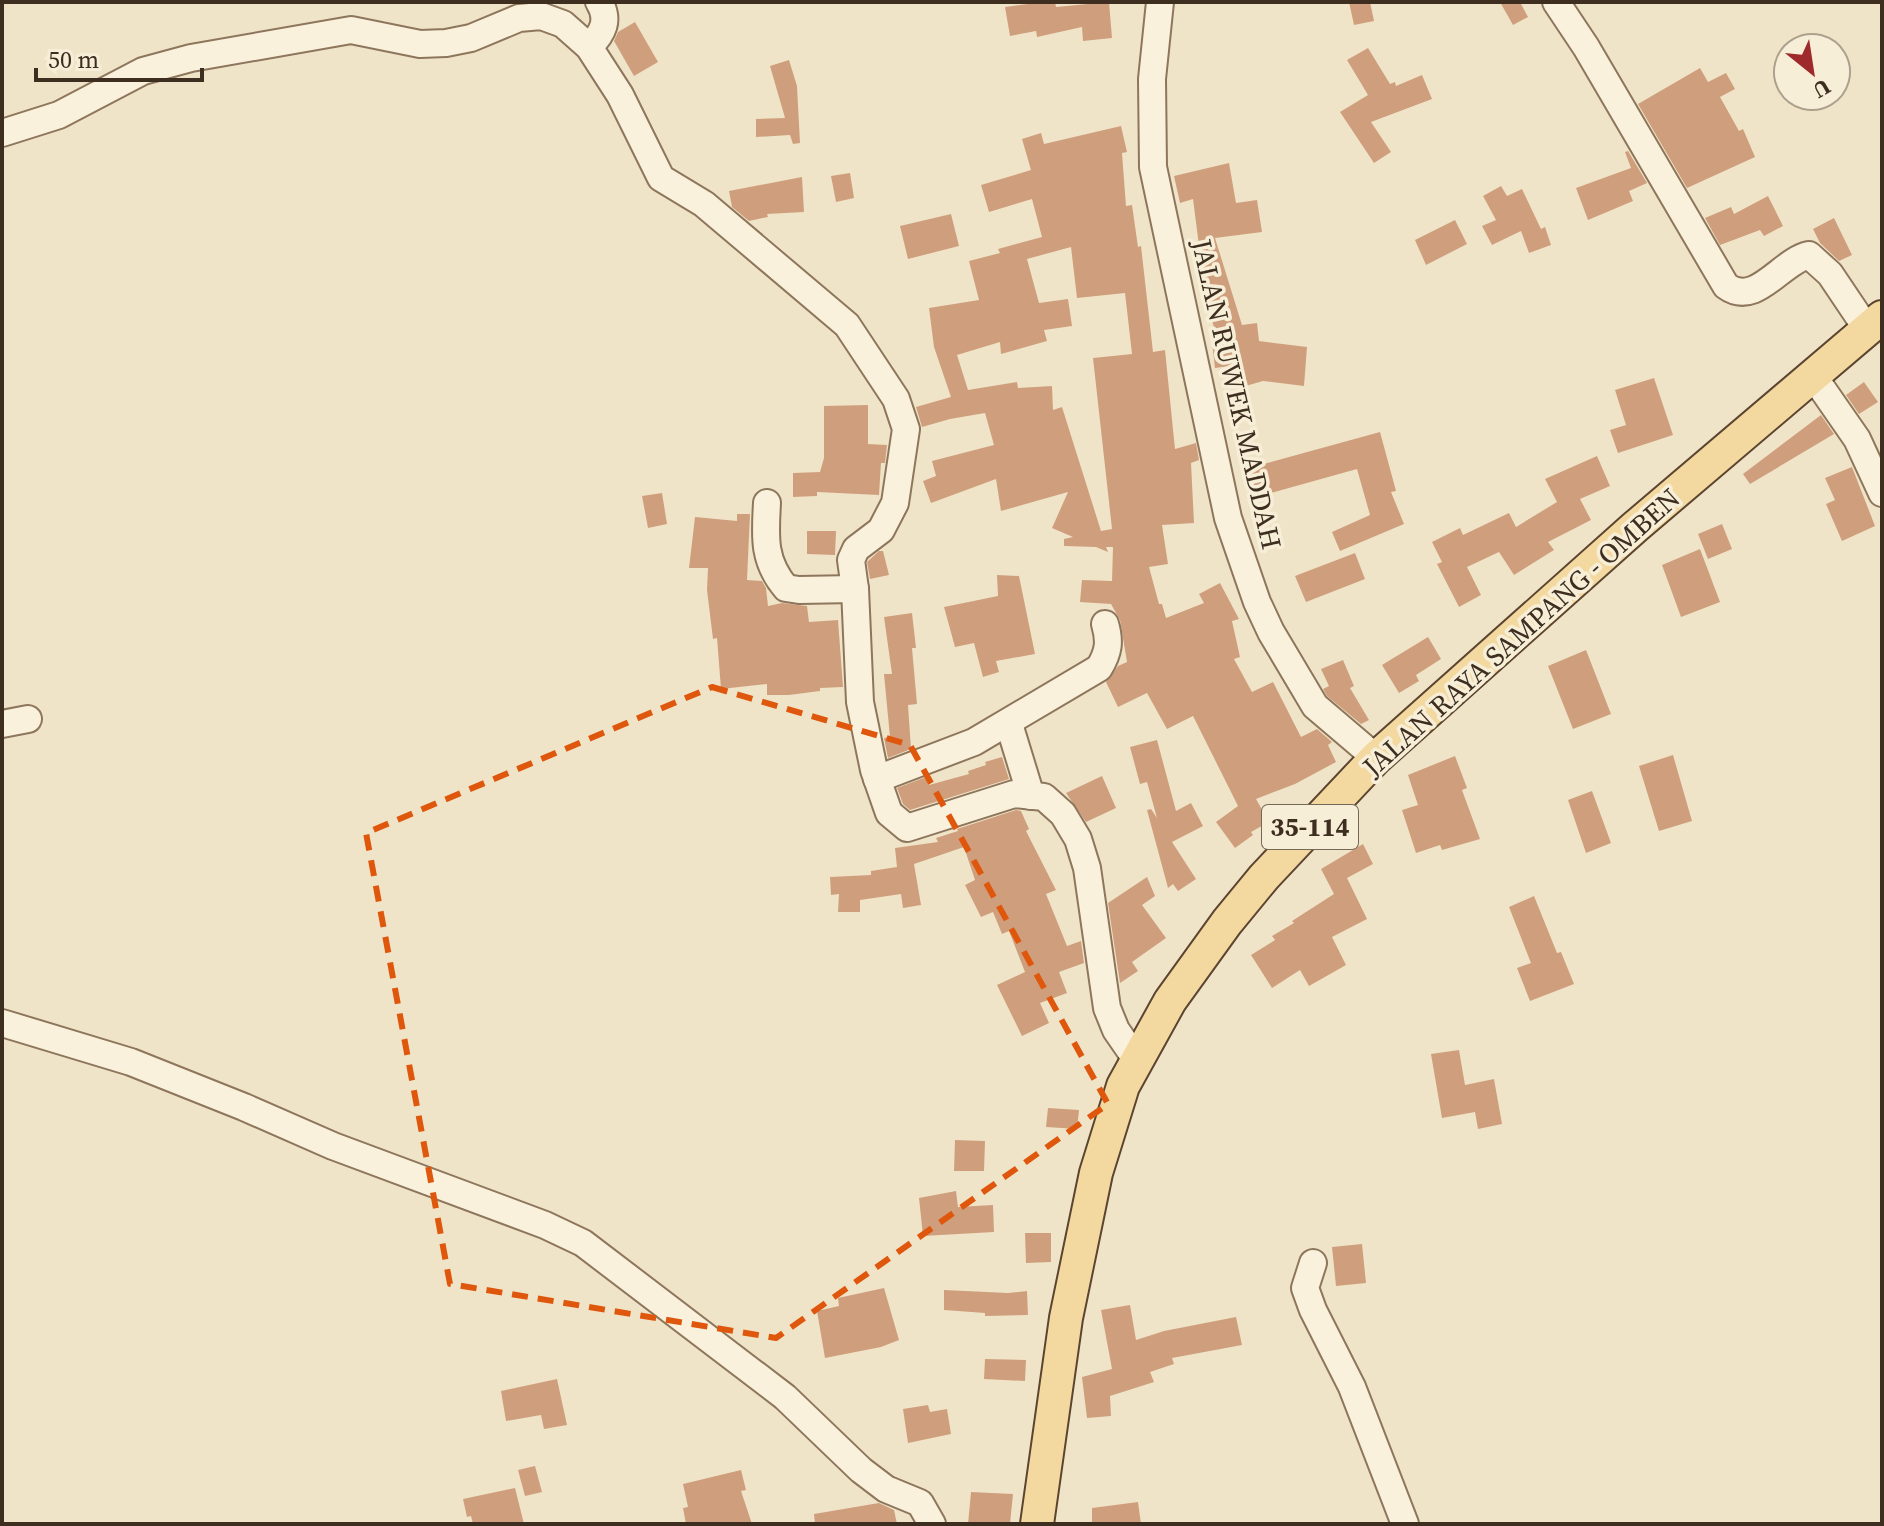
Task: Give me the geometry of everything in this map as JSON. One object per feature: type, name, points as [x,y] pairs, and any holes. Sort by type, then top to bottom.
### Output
[{"type":"main road","name":"JALAN RAYA SAMPANG - OMBEN","points":[[1037,1524],[1066,1318],[1096,1173],[1123,1086],[1170,1001],[1227,922],[1376,758],[1600,557],[1875,323]]},
{"type":"street","points":[[589,47],[600,36],[605,23],[599,2]]},
{"type":"street","name":"JALAN RUWEK MADDAH","points":[[1160,2],[1152,79],[1153,167],[1228,518],[1257,602],[1315,706],[1376,758]]},
{"type":"street","points":[[1556,2],[1586,47],[1726,286],[1735,293],[1758,288],[1800,257],[1809,255],[1875,323]]},
{"type":"street","points":[[2,133],[59,115],[143,71],[191,58],[351,30],[420,44],[471,38],[519,18],[541,16],[563,24],[589,47],[620,95],[661,178],[704,204],[847,325],[896,399],[906,429],[895,503],[881,530],[856,549],[851,560],[860,702],[877,779],[889,813],[907,828],[1014,794],[1044,797],[1063,814],[1078,839],[1087,868],[1107,1008],[1116,1030],[1136,1059]]},
{"type":"street","points":[[1814,377],[1857,439],[1882,493]]},
{"type":"street","points":[[767,503],[766,535],[770,565],[786,588],[855,589]]},
{"type":"street","points":[[877,779],[974,742],[1099,668],[1110,641],[1105,624]]},
{"type":"street","points":[[2,724],[28,719]]},
{"type":"street","points":[[1009,724],[1031,796]]},
{"type":"street","points":[[2,1023],[131,1062],[333,1146],[545,1225],[583,1243],[785,1397],[861,1470],[886,1489],[920,1503],[932,1524]]},
{"type":"street","points":[[1313,1263],[1305,1288],[1352,1387],[1405,1524]]},
{"type":"highlighted area","points":[[712,687],[910,745],[1108,1104],[776,1338],[450,1284],[366,833]]},
{"type":"building","points":[[1055,2],[1056,7],[1109,2],[1112,38],[1083,41],[1082,27],[1037,37],[1036,31],[1010,36],[1005,7]]},
{"type":"building","points":[[1349,2],[1370,2],[1374,21],[1354,25]]},
{"type":"building","points":[[1500,2],[1520,2],[1528,17],[1513,25]]},
{"type":"building","points":[[635,22],[658,62],[634,76],[614,41],[618,32]]},
{"type":"building","points":[[1368,48],[1390,84],[1395,82],[1396,86],[1422,75],[1432,99],[1371,122],[1391,152],[1374,163],[1340,112],[1368,95],[1347,60]]},
{"type":"building","points":[[789,60],[797,86],[800,143],[793,144],[790,135],[756,137],[756,119],[785,118],[770,66]]},
{"type":"building","points":[[1700,68],[1708,82],[1726,73],[1735,89],[1720,97],[1739,131],[1743,129],[1755,157],[1687,188],[1638,104]]},
{"type":"building","points":[[1121,126],[1127,152],[1122,153],[1126,206],[1132,205],[1138,247],[1141,246],[1153,352],[1165,350],[1175,449],[1196,443],[1199,460],[1191,463],[1194,523],[1162,525],[1168,564],[1149,567],[1159,604],[1162,604],[1166,618],[1204,603],[1199,594],[1220,583],[1239,619],[1232,621],[1240,657],[1234,659],[1252,692],[1273,682],[1301,737],[1317,729],[1332,742],[1328,745],[1336,762],[1295,784],[1256,799],[1269,822],[1251,832],[1253,835],[1235,848],[1216,822],[1238,806],[1193,716],[1167,729],[1147,693],[1118,707],[1106,682],[1118,666],[1127,662],[1120,620],[1111,604],[1080,602],[1082,580],[1112,581],[1113,547],[1106,547],[1108,552],[1096,547],[1064,546],[1064,539],[1073,537],[1052,528],[1068,492],[1001,511],[996,479],[931,503],[923,481],[936,476],[932,461],[994,445],[985,413],[922,427],[916,407],[951,397],[934,347],[929,308],[979,300],[969,261],[1042,237],[1032,199],[989,212],[981,185],[1031,170],[1022,139],[1041,133],[1044,144]],"holes":[[[1071,247],[1077,298],[1125,293],[1132,354],[1093,358],[1112,529],[1101,531],[1062,407],[1053,410],[1052,386],[1018,388],[1017,382],[968,390],[957,355],[1000,342],[1001,354],[1047,341],[1044,330],[1072,326],[1068,299],[1039,303],[1027,259]]]},
{"type":"building","points":[[1628,151],[1647,183],[1629,191],[1633,201],[1588,220],[1576,188],[1631,168],[1625,152]]},
{"type":"building","points":[[1229,163],[1236,203],[1257,200],[1262,232],[1215,238],[1242,325],[1257,323],[1259,341],[1307,347],[1304,386],[1263,381],[1242,387],[1236,365],[1215,368],[1212,342],[1218,341],[1195,263],[1201,261],[1193,199],[1180,203],[1174,176]]},
{"type":"building","points":[[850,173],[854,198],[836,202],[831,176]]},
{"type":"building","points":[[802,177],[804,212],[767,214],[768,217],[749,221],[732,207],[729,191]]},
{"type":"building","points":[[1501,186],[1507,196],[1522,189],[1541,229],[1545,227],[1551,245],[1529,253],[1521,231],[1492,245],[1482,226],[1496,220],[1483,196]]},
{"type":"building","points":[[1768,196],[1783,226],[1764,236],[1760,230],[1720,245],[1705,218],[1731,207],[1734,214]]},
{"type":"building","points":[[951,214],[959,246],[908,259],[900,226]]},
{"type":"building","points":[[1834,218],[1852,255],[1839,261],[1820,243],[1813,229]]},
{"type":"building","points":[[1455,220],[1467,244],[1426,265],[1415,240]]},
{"type":"building","points":[[1654,378],[1673,435],[1618,453],[1610,430],[1626,425],[1615,390]]},
{"type":"building","points":[[1864,382],[1878,402],[1859,414],[1846,395]]},
{"type":"building","points":[[868,405],[868,444],[887,445],[885,463],[881,463],[879,495],[817,492],[817,496],[793,497],[793,473],[820,472],[824,458],[824,406]]},
{"type":"building","points":[[1821,415],[1834,434],[1750,484],[1743,474]]},
{"type":"building","points":[[1380,432],[1396,491],[1391,492],[1404,524],[1340,551],[1332,532],[1370,515],[1357,469],[1257,497],[1249,468]]},
{"type":"building","points":[[1597,456],[1610,486],[1580,499],[1591,520],[1548,542],[1554,550],[1514,575],[1499,552],[1467,567],[1481,595],[1459,607],[1437,564],[1442,562],[1432,542],[1460,528],[1463,535],[1509,513],[1516,527],[1557,502],[1545,479]]},
{"type":"building","points":[[1852,467],[1875,526],[1842,541],[1826,504],[1835,500],[1825,478]]},
{"type":"building","points":[[662,493],[667,524],[648,528],[642,496]]},
{"type":"building","points":[[737,514],[750,514],[747,580],[762,581],[768,606],[782,603],[807,606],[809,622],[838,620],[843,687],[789,695],[767,695],[767,684],[721,689],[717,638],[713,639],[707,590],[708,568],[689,568],[695,517],[737,521]]},
{"type":"building","points":[[1722,524],[1732,549],[1708,559],[1698,534]]},
{"type":"building","points":[[807,531],[836,531],[835,555],[807,554]]},
{"type":"building","points":[[1700,549],[1720,602],[1681,617],[1662,565]]},
{"type":"building","points":[[883,551],[889,575],[870,579],[867,562]]},
{"type":"building","points":[[1355,553],[1365,579],[1306,602],[1295,576]]},
{"type":"building","points":[[997,575],[1019,576],[1035,654],[996,661],[999,672],[983,677],[974,643],[955,647],[944,607],[998,596]]},
{"type":"building","points":[[912,613],[917,704],[908,705],[911,749],[888,758],[884,738],[890,737],[884,674],[892,674],[884,617]]},
{"type":"building","points":[[1428,637],[1441,659],[1416,675],[1419,681],[1399,693],[1382,665]]},
{"type":"building","points":[[1586,650],[1611,714],[1573,729],[1548,666]]},
{"type":"building","points":[[1343,660],[1354,686],[1350,688],[1369,720],[1361,724],[1327,696],[1323,689],[1329,686],[1321,669]]},
{"type":"building","points":[[1157,740],[1176,811],[1191,803],[1203,826],[1172,842],[1196,879],[1178,891],[1173,884],[1168,888],[1147,810],[1151,809],[1157,818],[1147,782],[1140,784],[1130,747]]},
{"type":"building","points":[[1673,755],[1692,821],[1659,831],[1639,766]]},
{"type":"building","points":[[1455,756],[1467,788],[1462,790],[1480,839],[1442,850],[1440,845],[1416,853],[1402,810],[1418,805],[1408,775]]},
{"type":"building","points":[[1002,757],[1009,779],[910,810],[903,804],[897,788],[926,777],[929,785],[969,774],[968,771],[986,765],[985,762]]},
{"type":"building","points":[[1102,776],[1116,808],[1086,822],[1066,793]]},
{"type":"building","points":[[1592,791],[1611,843],[1586,853],[1568,800]]},
{"type":"building","points":[[1021,811],[1029,829],[1026,831],[1056,890],[1046,894],[1067,946],[1081,941],[1084,963],[1059,972],[1067,993],[1040,1003],[1049,1023],[1022,1036],[997,985],[1025,972],[1009,931],[1002,934],[993,912],[981,917],[965,885],[975,880],[964,847],[914,864],[921,905],[903,908],[901,894],[860,900],[860,912],[838,912],[839,894],[831,895],[830,877],[871,875],[871,871],[897,867],[895,848],[938,842],[936,838],[957,829]]},
{"type":"building","points":[[1363,844],[1373,864],[1347,878],[1367,919],[1332,937],[1346,965],[1309,986],[1300,970],[1272,988],[1251,955],[1275,940],[1272,936],[1294,923],[1292,921],[1334,894],[1321,869]]},
{"type":"building","points":[[1147,877],[1155,896],[1142,905],[1166,938],[1132,962],[1138,971],[1120,983],[1108,903]]},
{"type":"building","points":[[1534,896],[1557,953],[1561,952],[1574,984],[1530,1001],[1517,968],[1531,963],[1509,907]]},
{"type":"building","points":[[1459,1050],[1465,1085],[1494,1079],[1502,1124],[1478,1129],[1475,1112],[1442,1118],[1431,1054]]},
{"type":"building","points":[[1048,1108],[1079,1110],[1077,1129],[1046,1127]]},
{"type":"building","points":[[955,1140],[985,1141],[984,1171],[954,1171]]},
{"type":"building","points":[[956,1191],[958,1207],[993,1205],[994,1232],[923,1236],[919,1198]]},
{"type":"building","points":[[1025,1233],[1051,1233],[1051,1262],[1026,1263]]},
{"type":"building","points":[[1362,1244],[1366,1283],[1336,1286],[1332,1247]]},
{"type":"building","points":[[884,1288],[899,1340],[881,1347],[825,1358],[817,1311],[839,1306],[838,1298]]},
{"type":"building","points":[[944,1290],[1027,1291],[1028,1315],[985,1316],[985,1313],[944,1310]]},
{"type":"building","points":[[1130,1305],[1136,1340],[1164,1331],[1236,1317],[1242,1345],[1172,1358],[1174,1364],[1150,1372],[1154,1382],[1110,1396],[1111,1416],[1087,1418],[1082,1377],[1112,1369],[1101,1310]]},
{"type":"building","points":[[985,1359],[1026,1360],[1025,1381],[984,1379]]},
{"type":"building","points":[[557,1379],[567,1425],[544,1429],[541,1415],[506,1421],[501,1391]]},
{"type":"building","points":[[928,1405],[930,1412],[947,1409],[951,1434],[908,1443],[903,1409]]},
{"type":"building","points":[[535,1466],[542,1492],[525,1496],[518,1470]]},
{"type":"building","points":[[741,1470],[746,1490],[741,1491],[752,1524],[686,1524],[683,1508],[688,1507],[683,1484]]},
{"type":"building","points":[[515,1488],[524,1524],[473,1524],[471,1516],[467,1517],[463,1499]]},
{"type":"building","points":[[971,1492],[1013,1494],[1010,1524],[968,1524]]},
{"type":"building","points":[[1138,1502],[1141,1524],[1092,1524],[1092,1508]]},
{"type":"building","points":[[879,1503],[894,1510],[897,1524],[815,1524],[814,1514]]}]
